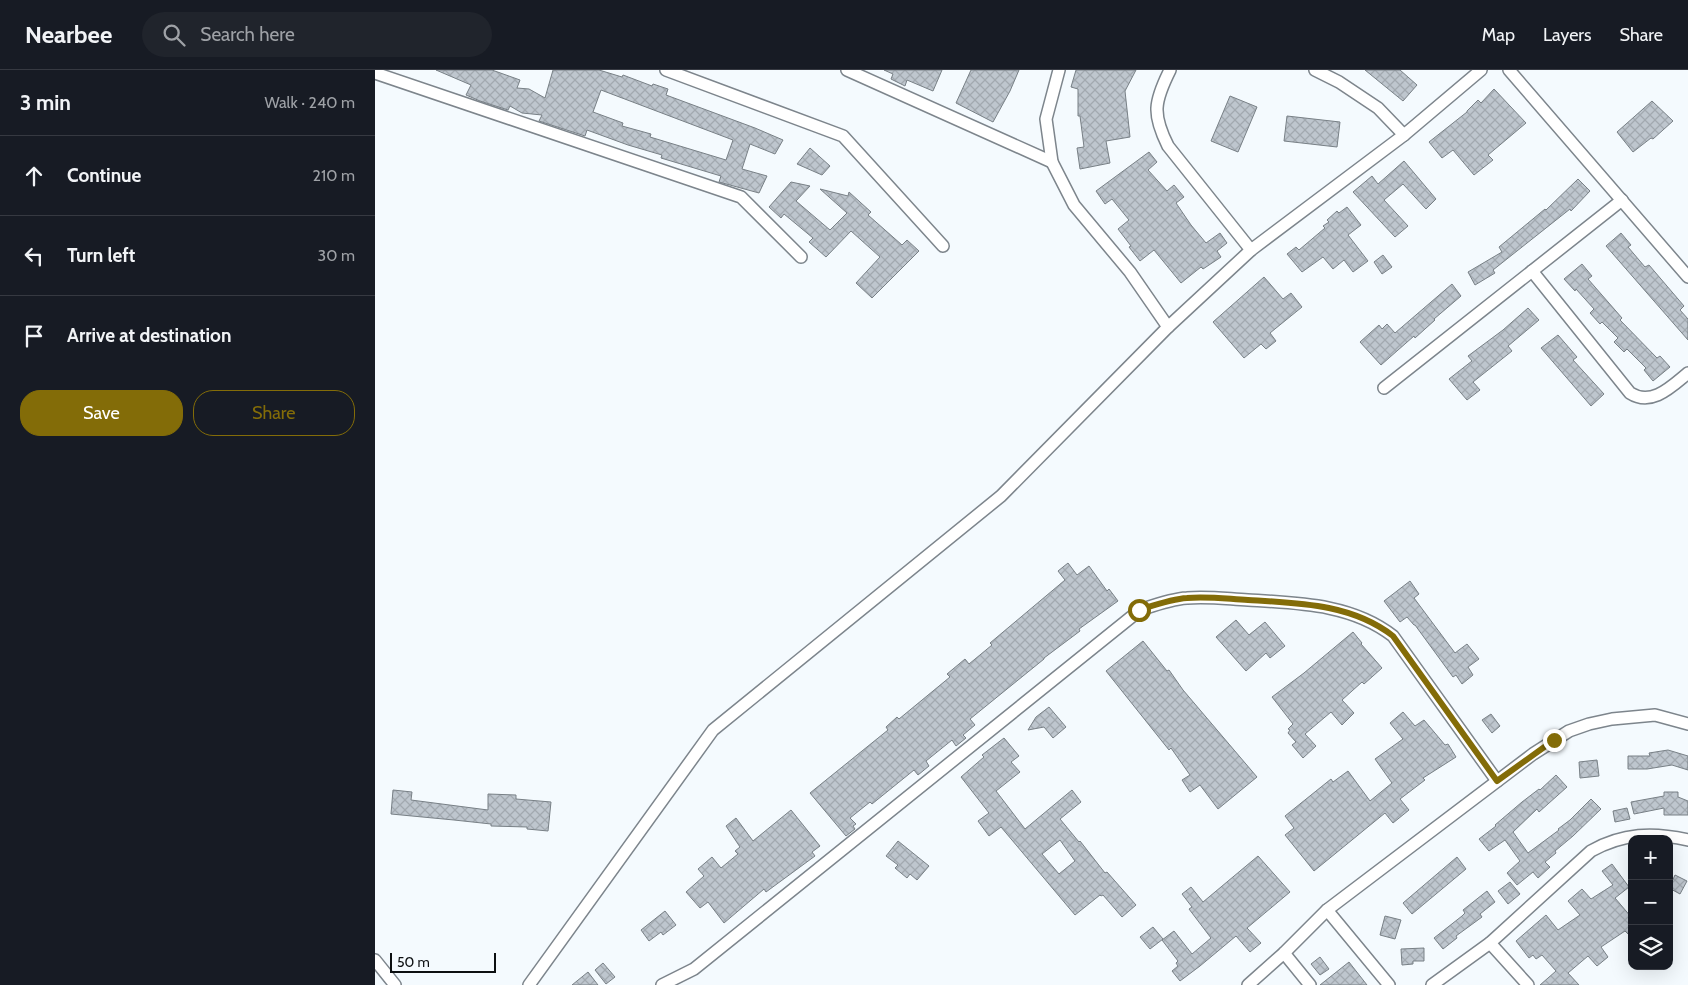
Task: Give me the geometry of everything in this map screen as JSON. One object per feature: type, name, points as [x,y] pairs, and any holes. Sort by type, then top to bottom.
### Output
[{"type":"street","points":[[666,70],[843,136],[943,246]]},
{"type":"street","points":[[847,70],[1052,162]]},
{"type":"street","points":[[1059,70],[1047,120],[1052,162],[1074,205],[1131,272],[1168,327]]},
{"type":"street","points":[[1170,70],[1160,90],[1156,110],[1160,129],[1168,146],[1251,250]]},
{"type":"street","points":[[1315,70],[1339,82],[1378,108],[1404,135]]},
{"type":"street","points":[[529,985],[713,730],[1001,496],[1168,327],[1251,250],[1404,135],[1481,70]]},
{"type":"street","points":[[1509,70],[1688,278]]},
{"type":"street","points":[[375,73],[741,198],[801,257]]},
{"type":"street","points":[[1384,388],[1622,200]]},
{"type":"street","points":[[1532,272],[1635,397],[1656,397],[1688,373]]},
{"type":"street","points":[[662,985],[694,969],[1139,610],[1169,600],[1208,598],[1311,605],[1347,612],[1379,625],[1393,636],[1497,781]]},
{"type":"street","points":[[1248,985],[1285,953],[1327,910],[1497,781],[1569,731],[1612,719],[1655,715],[1688,724]]},
{"type":"street","points":[[1432,985],[1490,943],[1591,851],[1603,844],[1649,834],[1688,840]]},
{"type":"street","points":[[1327,910],[1389,985]]},
{"type":"street","points":[[1490,943],[1528,985]]},
{"type":"street","points":[[1285,953],[1310,985]]},
{"type":"street","points":[[375,960],[395,985]]},
{"type":"building","points":[[436,70],[492,70],[520,80],[517,88],[529,89],[545,98],[553,70],[599,70],[622,77],[623,75],[652,86],[653,84],[668,89],[666,95],[783,140],[775,154],[750,144],[742,169],[767,176],[759,193],[719,182],[721,176],[661,158],[662,155],[587,130],[585,136],[539,121],[542,115],[522,113],[510,106],[508,110],[480,101],[466,95],[471,85]],"holes":[[[601,90],[733,140],[726,160],[650,137],[651,134],[622,126],[623,123],[593,112]]]},
{"type":"building","points":[[884,70],[942,70],[933,91],[907,80],[905,86],[891,79],[893,74]]},
{"type":"building","points":[[971,70],[1019,70],[993,122],[956,103]]},
{"type":"building","points":[[1076,70],[1136,70],[1125,91],[1130,137],[1106,141],[1110,163],[1080,169],[1077,148],[1084,147],[1080,116],[1078,116],[1078,89],[1071,87]]},
{"type":"building","points":[[1365,70],[1400,70],[1417,85],[1403,101]]},
{"type":"building","points":[[1494,89],[1526,123],[1488,155],[1493,160],[1474,175],[1453,150],[1442,158],[1429,142],[1467,112],[1478,100],[1481,103]]},
{"type":"building","points":[[1230,96],[1257,107],[1238,152],[1211,141]]},
{"type":"building","points":[[1652,101],[1673,121],[1653,139],[1651,138],[1633,152],[1617,132]]},
{"type":"building","points":[[1287,116],[1340,122],[1337,147],[1284,141]]},
{"type":"building","points":[[810,148],[830,166],[822,175],[797,164]]},
{"type":"building","points":[[1149,152],[1157,162],[1148,170],[1167,191],[1174,185],[1184,197],[1176,203],[1206,243],[1220,233],[1227,243],[1217,251],[1221,257],[1203,269],[1201,267],[1181,283],[1154,250],[1140,261],[1118,229],[1129,220],[1112,199],[1105,204],[1096,191]]},
{"type":"building","points":[[1404,161],[1436,199],[1426,209],[1403,184],[1384,200],[1408,226],[1395,237],[1353,192],[1372,176],[1378,184]]},
{"type":"building","points":[[1578,179],[1590,191],[1571,211],[1570,209],[1493,270],[1495,273],[1475,285],[1468,272],[1502,252],[1499,247],[1546,210]]},
{"type":"building","points":[[791,182],[810,186],[796,201],[830,230],[847,213],[820,189],[848,196],[849,192],[871,212],[868,215],[902,245],[907,240],[919,251],[872,298],[856,283],[880,257],[851,231],[826,257],[809,242],[813,238],[784,214],[781,218],[769,207]]},
{"type":"building","points":[[1347,207],[1361,225],[1348,235],[1368,261],[1353,272],[1344,260],[1333,269],[1323,257],[1302,272],[1287,254],[1296,247],[1299,250],[1325,228],[1323,226],[1329,222],[1327,220],[1337,211],[1339,213]]},
{"type":"building","points":[[1621,233],[1631,245],[1628,247],[1645,267],[1649,265],[1684,306],[1680,310],[1688,319],[1688,340],[1606,246]]},
{"type":"building","points":[[1383,255],[1392,267],[1382,274],[1374,262]]},
{"type":"building","points":[[1582,264],[1592,276],[1588,279],[1622,318],[1620,320],[1657,358],[1660,356],[1670,367],[1653,381],[1644,370],[1646,368],[1627,349],[1624,352],[1614,342],[1618,338],[1602,322],[1600,324],[1590,313],[1594,309],[1564,279]]},
{"type":"building","points":[[1264,277],[1283,299],[1291,293],[1302,307],[1270,333],[1276,341],[1266,349],[1261,344],[1244,358],[1213,322]]},
{"type":"building","points":[[1452,284],[1461,296],[1415,338],[1414,336],[1381,365],[1360,342],[1379,325],[1382,329],[1387,324],[1395,333]]},
{"type":"building","points":[[1528,308],[1539,320],[1508,346],[1512,351],[1473,382],[1480,390],[1467,400],[1449,379],[1472,361],[1468,356],[1503,330]]},
{"type":"building","points":[[1558,335],[1577,357],[1573,360],[1604,394],[1591,406],[1541,348]]},
{"type":"building","points":[[1068,563],[1077,575],[1089,566],[1107,591],[1109,589],[1118,601],[1079,629],[1080,631],[970,719],[975,725],[963,735],[966,738],[956,746],[952,740],[926,761],[929,766],[918,775],[914,770],[872,804],[870,802],[850,818],[856,824],[853,826],[855,829],[846,836],[810,793],[888,730],[886,727],[897,717],[899,719],[950,677],[947,674],[965,659],[969,664],[992,645],[990,643],[1065,580],[1058,571]]},
{"type":"building","points":[[1410,581],[1419,594],[1414,598],[1455,653],[1467,644],[1479,659],[1468,667],[1473,675],[1462,684],[1456,675],[1453,677],[1415,625],[1407,617],[1400,622],[1384,601]]},
{"type":"building","points":[[1236,620],[1249,635],[1265,622],[1285,646],[1270,658],[1266,653],[1246,671],[1216,637]]},
{"type":"building","points":[[1353,632],[1382,668],[1364,684],[1362,682],[1342,700],[1354,713],[1342,725],[1331,712],[1305,734],[1316,746],[1303,758],[1292,745],[1296,742],[1288,733],[1290,730],[1288,729],[1293,724],[1272,697]]},
{"type":"building","points":[[1143,641],[1257,777],[1218,809],[1200,785],[1190,792],[1182,780],[1190,775],[1171,748],[1169,750],[1106,671]]},
{"type":"building","points":[[1049,707],[1066,727],[1053,738],[1044,727],[1028,730],[1036,717]]},
{"type":"building","points":[[1403,712],[1415,726],[1424,720],[1445,745],[1448,744],[1456,757],[1423,778],[1425,780],[1400,799],[1409,810],[1393,823],[1385,813],[1314,871],[1285,835],[1294,828],[1285,816],[1331,779],[1333,782],[1348,771],[1370,801],[1392,783],[1375,759],[1403,739],[1390,723]]},
{"type":"building","points":[[1491,714],[1500,726],[1492,733],[1482,720]]},
{"type":"building","points":[[1004,738],[1019,756],[1011,762],[1020,772],[996,791],[1025,829],[1072,790],[1081,802],[1060,819],[1105,873],[1107,872],[1136,905],[1122,917],[1103,895],[1100,895],[1075,915],[1001,827],[989,836],[978,821],[989,813],[961,777],[984,757],[982,755]],"holes":[[[1060,840],[1075,861],[1059,874],[1042,854]]]},
{"type":"building","points":[[1668,750],[1688,756],[1688,770],[1672,765],[1647,769],[1628,769],[1628,756],[1650,756],[1649,753]]},
{"type":"building","points":[[1597,760],[1599,776],[1580,778],[1579,762]]},
{"type":"building","points":[[1556,775],[1567,787],[1539,812],[1537,809],[1513,832],[1528,853],[1559,830],[1591,799],[1601,809],[1555,851],[1556,853],[1545,862],[1550,867],[1538,878],[1533,872],[1517,885],[1507,873],[1520,861],[1505,840],[1489,851],[1479,839]]},
{"type":"building","points":[[393,790],[412,792],[411,800],[488,810],[488,794],[516,795],[516,799],[551,802],[548,831],[527,829],[527,827],[491,826],[491,824],[391,814]]},
{"type":"building","points":[[1664,792],[1678,792],[1678,797],[1688,801],[1688,815],[1664,815],[1664,808],[1634,814],[1631,802],[1664,796]]},
{"type":"building","points":[[1627,808],[1630,819],[1615,822],[1613,811]]},
{"type":"building","points":[[791,810],[820,846],[812,852],[815,856],[766,892],[764,889],[724,923],[708,902],[700,908],[686,892],[704,876],[698,869],[712,857],[721,868],[738,854],[735,851],[740,847],[726,826],[736,818],[753,841]]},
{"type":"building","points":[[898,841],[929,866],[917,880],[910,874],[907,878],[895,868],[898,865],[886,856]]},
{"type":"building","points":[[1258,856],[1290,892],[1247,928],[1261,943],[1250,952],[1236,936],[1180,981],[1172,971],[1178,966],[1176,963],[1178,961],[1162,940],[1174,931],[1192,954],[1211,938],[1189,909],[1192,907],[1182,894],[1191,887],[1203,902]]},
{"type":"building","points":[[1457,857],[1466,869],[1412,914],[1403,903]]},
{"type":"building","points":[[1612,864],[1628,886],[1628,888],[1615,898],[1628,913],[1628,934],[1625,931],[1601,947],[1608,957],[1597,966],[1588,956],[1568,973],[1579,985],[1540,985],[1556,971],[1542,955],[1536,959],[1533,955],[1529,958],[1516,941],[1546,915],[1558,930],[1580,915],[1568,901],[1582,889],[1591,899],[1613,885],[1602,871]]},
{"type":"building","points":[[1675,875],[1687,881],[1680,894],[1673,890]]},
{"type":"building","points":[[1510,882],[1520,894],[1508,904],[1498,891]]},
{"type":"building","points":[[1487,891],[1495,902],[1480,914],[1482,917],[1456,936],[1457,938],[1443,949],[1434,938],[1462,916],[1465,913],[1463,910]]},
{"type":"building","points":[[665,911],[676,925],[663,935],[661,932],[649,941],[641,930]]},
{"type":"building","points":[[1385,916],[1401,920],[1395,939],[1380,935]]},
{"type":"building","points":[[1153,927],[1163,939],[1150,949],[1140,937]]},
{"type":"building","points":[[1424,948],[1424,961],[1413,961],[1413,964],[1402,965],[1401,949]]},
{"type":"building","points":[[1320,957],[1329,969],[1320,975],[1311,964]]},
{"type":"building","points":[[1349,962],[1367,985],[1320,985]]},
{"type":"building","points":[[603,963],[615,977],[606,984],[595,970]]},
{"type":"building","points":[[588,972],[598,985],[572,985]]},
{"type":"route","points":[[1139,610],[1169,600],[1208,598],[1311,605],[1347,612],[1379,625],[1393,636],[1497,781],[1554,740]]}]
